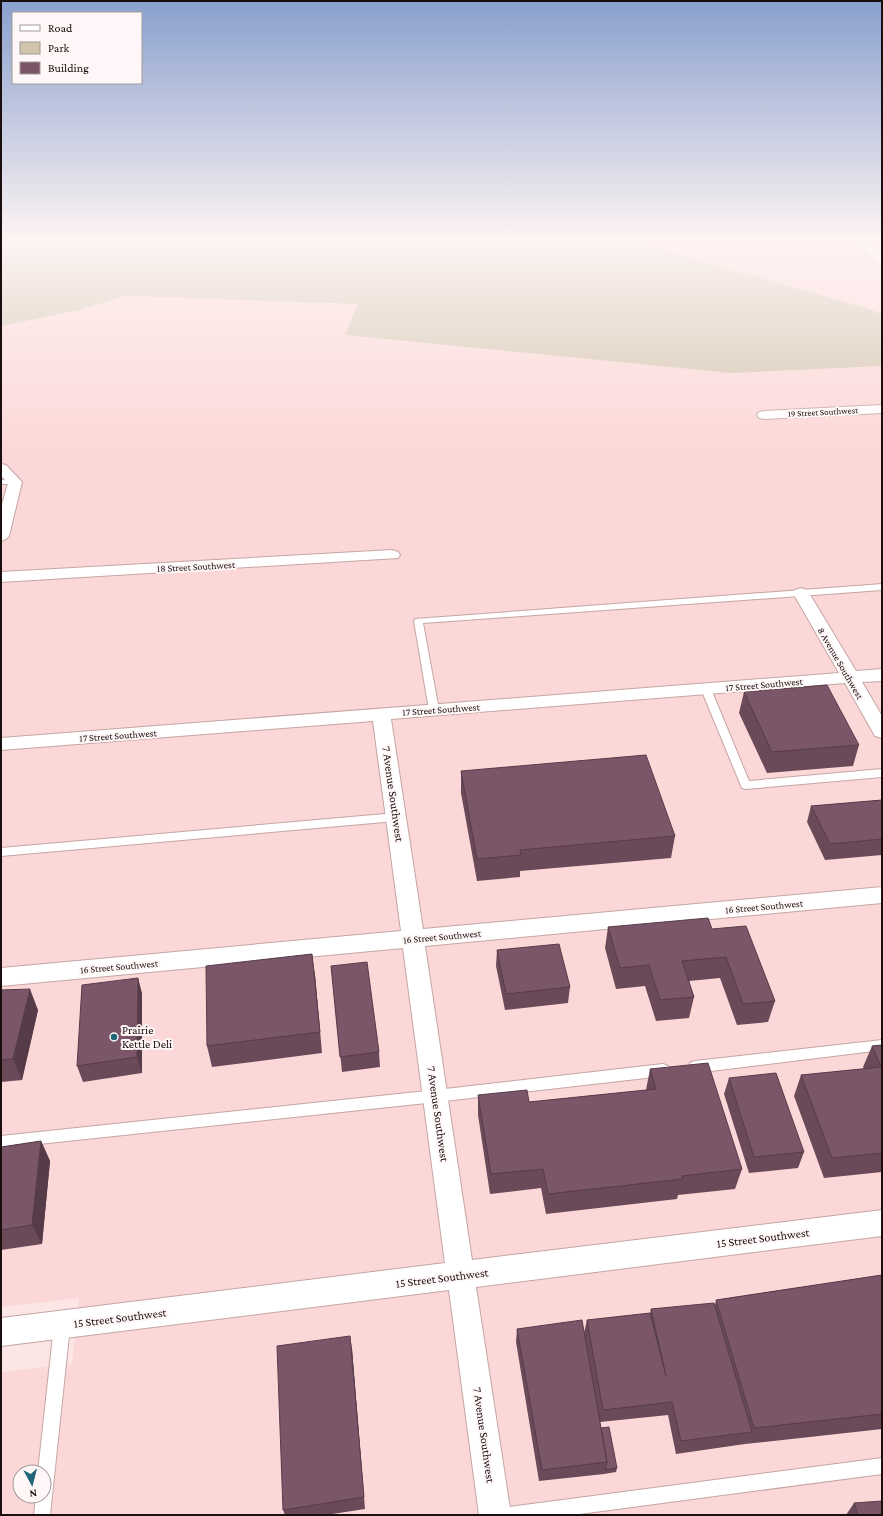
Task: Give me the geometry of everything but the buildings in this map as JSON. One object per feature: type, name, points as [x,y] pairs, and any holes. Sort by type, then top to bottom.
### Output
[{"type":"street","name":"19 Street Southwest","points":[[764,415],[882,409]]},
{"type":"street","points":[[1,468],[8,482],[1,536]]},
{"type":"street","name":"18 Street Southwest","points":[[1,577],[392,555]]},
{"type":"street","name":"8 Avenue Southwest","points":[[801,593],[882,732]]},
{"type":"street","name":"17 Street Southwest","points":[[1,744],[882,675]]},
{"type":"street","name":"7 Avenue Southwest","points":[[381,714],[495,1515]]},
{"type":"street","name":"16 Street Southwest","points":[[1,977],[882,895]]},
{"type":"street","name":"15 Street Southwest","points":[[1,1332],[882,1223]]},
{"type":"lane","points":[[434,710],[418,620],[882,587]]},
{"type":"lane","points":[[706,689],[746,785],[882,773]]},
{"type":"lane","points":[[1,852],[396,818]]},
{"type":"lane","points":[[1,1142],[436,1096],[882,1046]]},
{"type":"lane","points":[[47,1464],[62,1325]]},
{"type":"lane","points":[[509,1515],[882,1466]]},
{"type":"lane","points":[[42,1515],[43,1504]]},
{"type":"shaded area","points":[[70,312],[355,312],[345,335],[731,373],[882,366],[882,1515],[1,1515],[1,1372],[72,1364],[79,1298],[1,1307],[1,326]]},
{"type":"green space","points":[[1,312],[70,312],[1,326]]},
{"type":"green space","points":[[355,312],[876,312],[882,314],[882,366],[731,373],[345,335]]},
{"type":"place","name":"Prairie Kettle Deli","points":[[114,1037]]}]
